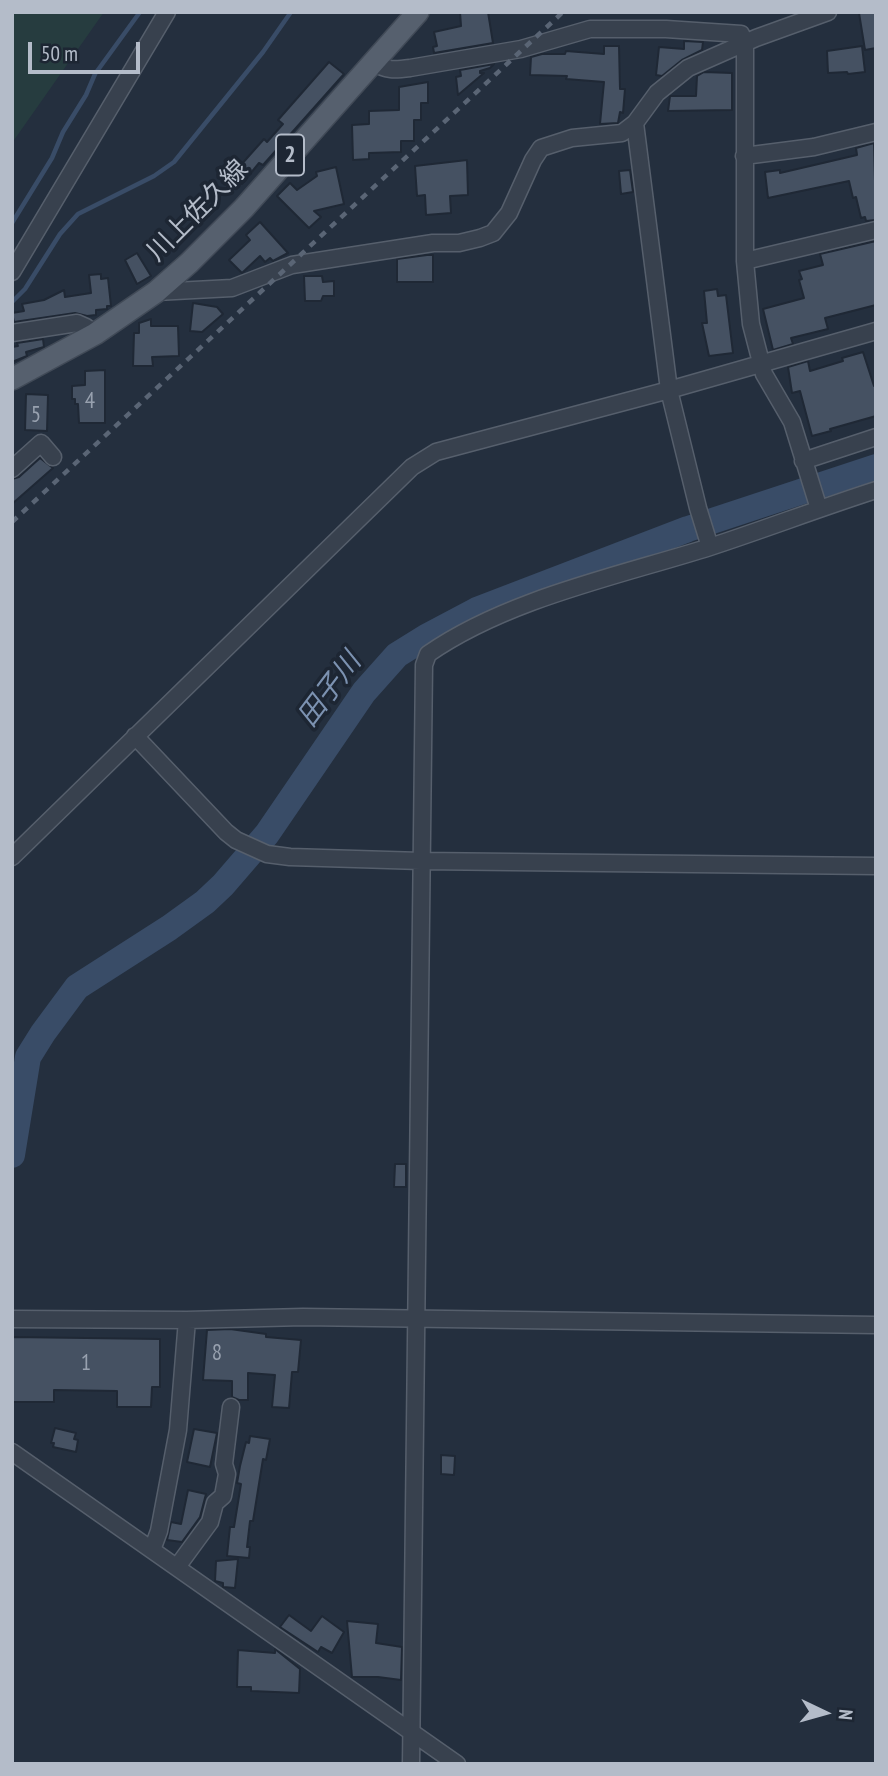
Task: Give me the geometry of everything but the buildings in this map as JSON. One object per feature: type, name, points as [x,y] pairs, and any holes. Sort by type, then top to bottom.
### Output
[{"type":"main road","name":"川上佐久線","points":[[12,379],[94,334],[156,292],[189,264],[244,208],[418,12]]},
{"type":"street","points":[[12,272],[167,12]]},
{"type":"street","points":[[665,12],[666,29]]},
{"type":"street","points":[[156,292],[232,288],[292,265],[433,243],[459,243],[493,233],[509,214],[541,148],[572,138],[622,133],[635,123],[657,93],[688,68],[745,42],[828,12]]},
{"type":"street","points":[[373,62],[383,69],[393,70],[521,49],[590,29],[666,29],[741,34],[745,42],[745,261],[751,324],[760,364],[792,422],[818,504]]},
{"type":"street","points":[[635,123],[668,390],[709,542]]},
{"type":"street","points":[[744,156],[814,147],[876,132]]},
{"type":"street","points":[[745,261],[876,230]]},
{"type":"street","points":[[12,333],[77,323],[94,334]]},
{"type":"street","points":[[12,857],[412,467],[436,452],[876,331]]},
{"type":"street","points":[[805,468],[876,437]]},
{"type":"street","points":[[12,469],[41,443],[53,457]]},
{"type":"street","points":[[411,1764],[424,665],[428,654],[467,630],[523,607],[818,504],[876,490]]},
{"type":"street","points":[[135,736],[236,840],[267,854],[421,861],[876,866]]},
{"type":"street","points":[[12,1319],[187,1320],[303,1317],[876,1325]]},
{"type":"street","points":[[152,1550],[159,1531],[178,1430],[187,1320]]},
{"type":"street","points":[[177,1567],[210,1522],[215,1503],[223,1496],[231,1407]]},
{"type":"street","points":[[12,1452],[457,1764]]},
{"type":"green space","points":[[12,12],[104,12],[12,143]]},
{"type":"waterway","points":[[12,223],[52,158],[95,74],[140,12]]},
{"type":"waterway","points":[[12,302],[25,289],[60,234],[78,214],[154,176],[174,162],[263,52],[291,12]]},
{"type":"waterway","name":"田子川","points":[[12,1155],[28,1057],[77,987],[169,928],[223,885],[267,834],[364,692],[397,655],[477,610],[688,529],[876,467]]},
{"type":"railway","points":[[12,522],[563,12]]}]
